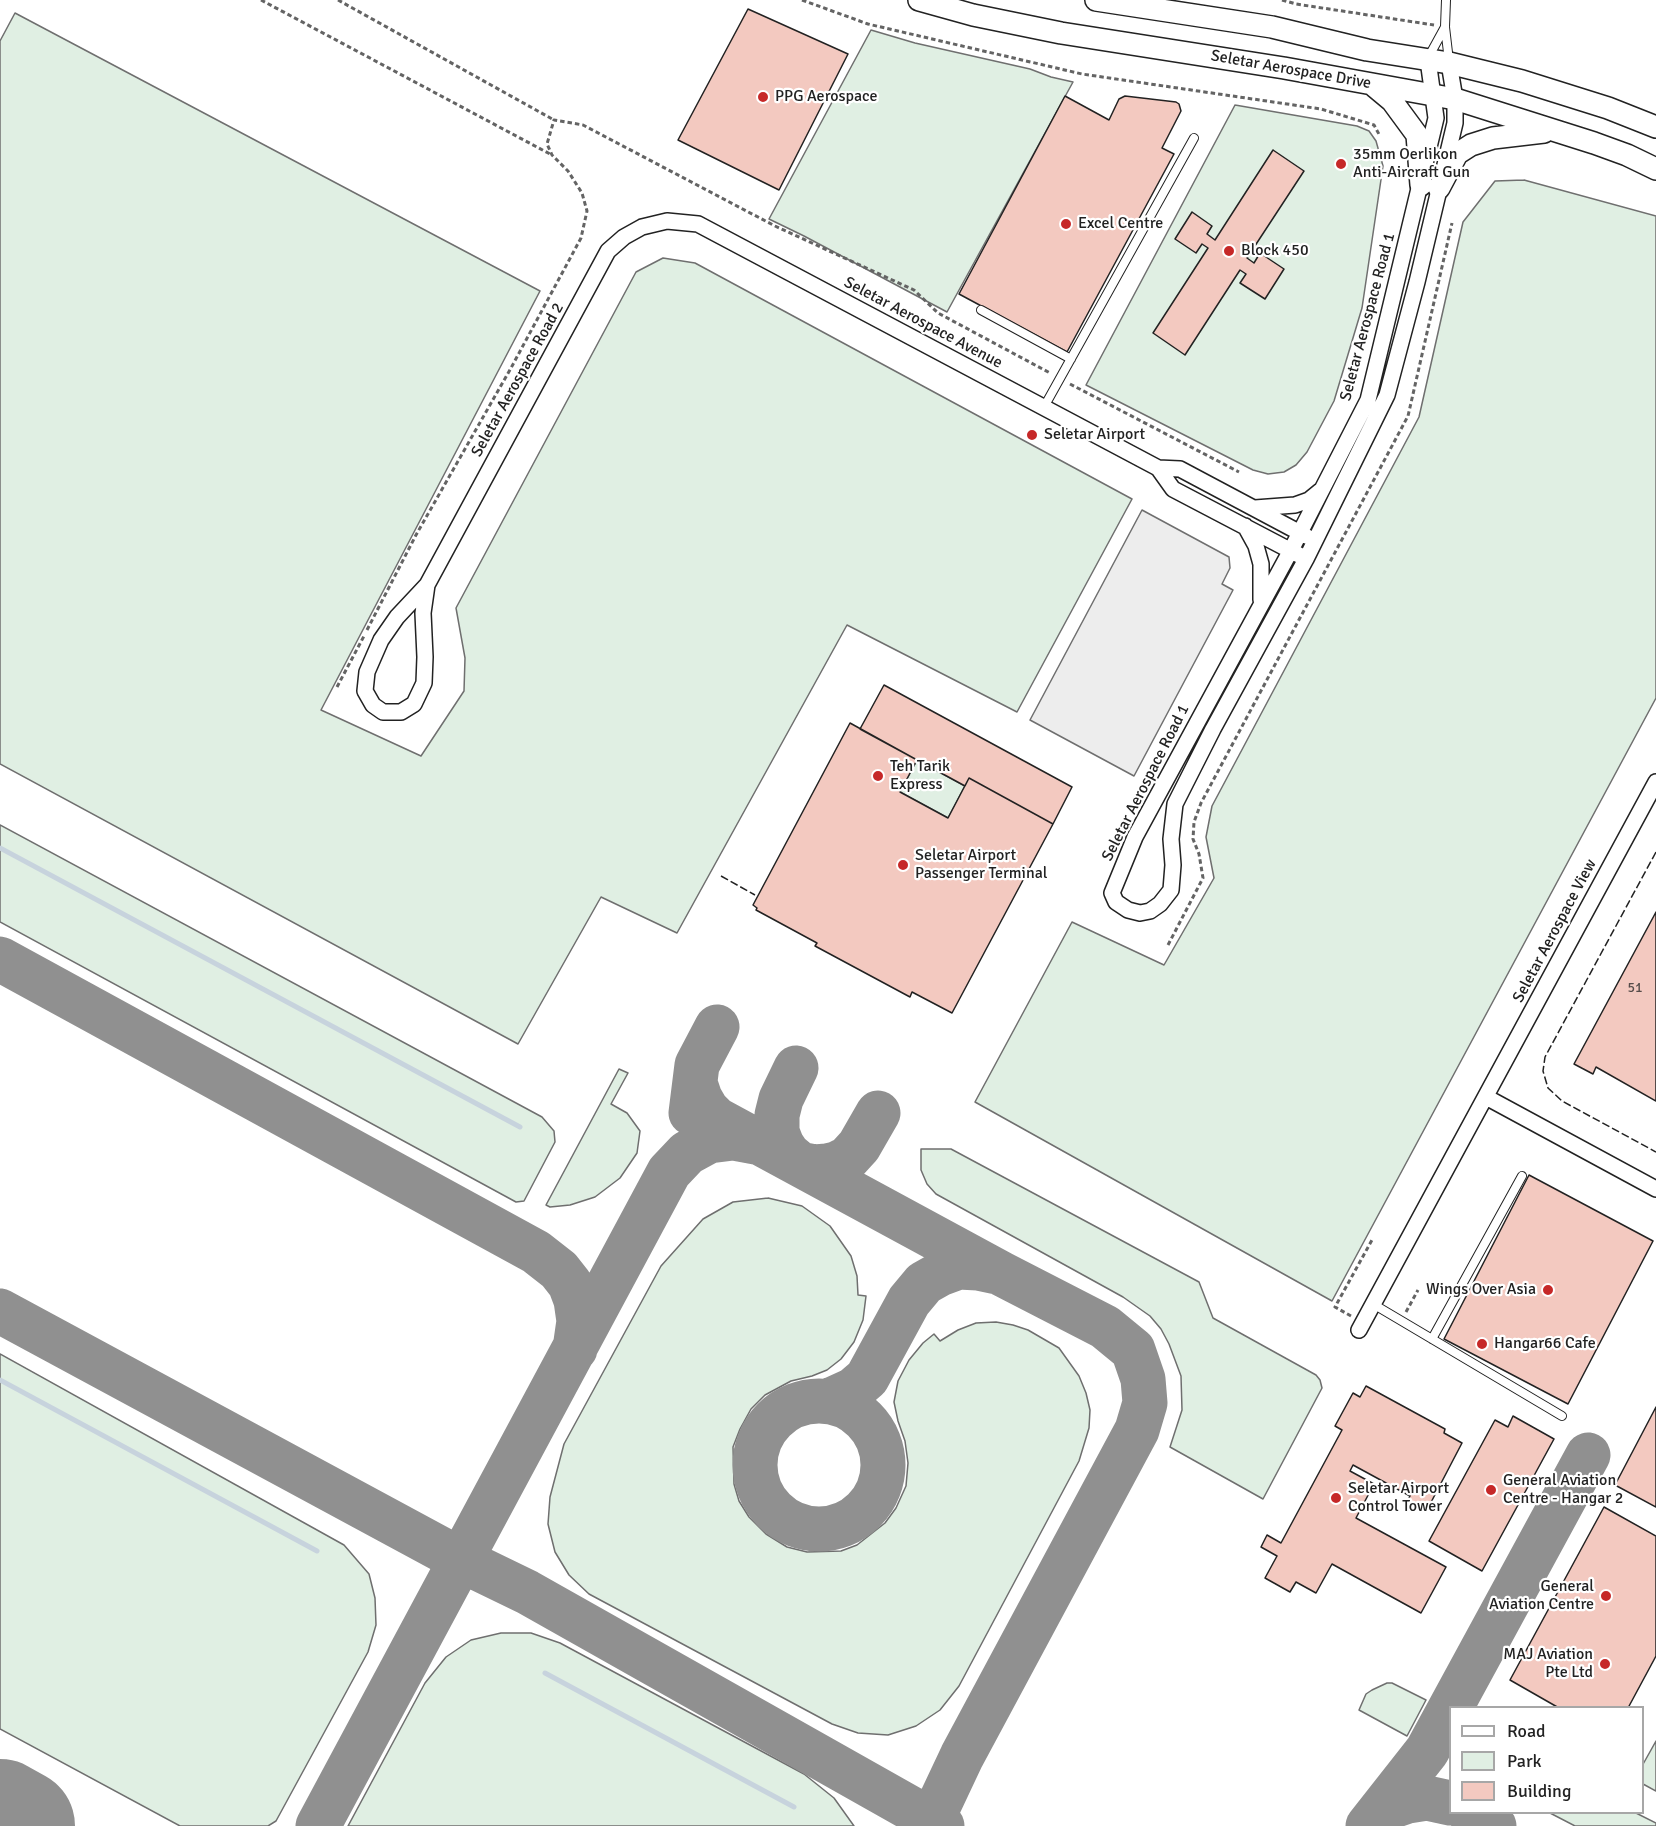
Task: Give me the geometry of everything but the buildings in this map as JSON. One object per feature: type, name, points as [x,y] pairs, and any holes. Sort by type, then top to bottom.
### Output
[{"type":"street","name":"Seletar Aerospace Drive","points":[[918,0],[973,15],[1061,33],[1284,68],[1444,98],[1627,155],[1656,169]]},
{"type":"street","name":"Seletar Aerospace Drive","points":[[1096,0],[1272,27],[1367,50],[1449,63],[1522,81],[1608,108],[1656,127]]},
{"type":"street","name":"Seletar Aerospace Road 1","points":[[1428,60],[1444,98]]},
{"type":"street","name":"Seletar Aerospace Road 1","points":[[1430,187],[1368,400],[1291,550],[1135,837],[1112,893],[1116,902],[1128,910],[1140,913],[1150,911],[1160,904],[1171,890],[1173,865],[1171,839],[1175,804],[1213,729],[1306,560],[1387,395],[1430,187],[1436,118],[1444,98],[1449,63]]},
{"type":"street","points":[[1372,84],[1392,101],[1417,135],[1430,187]]},
{"type":"street","points":[[1430,187],[1457,154],[1471,145],[1493,138],[1554,131]]},
{"type":"street","name":"Seletar Aerospace Avenue","points":[[667,221],[698,224],[1158,468],[1180,469],[1315,542]]},
{"type":"street","name":"Seletar Aerospace Road 2","points":[[427,585],[423,613],[424,683],[414,704],[401,711],[383,712],[373,705],[365,691],[367,672],[381,640],[397,617],[427,585],[608,251],[624,237],[642,227],[667,221]]},
{"type":"street","name":"Seletar Aerospace Avenue","points":[[1158,468],[1173,489],[1306,560]]},
{"type":"street","points":[[1253,508],[1295,505],[1309,500],[1322,489]]},
{"type":"street","points":[[1245,526],[1256,546],[1261,564],[1263,584],[1261,604]]},
{"type":"street","points":[[1198,721],[1213,729]]},
{"type":"street","name":"Seletar Aerospace View","points":[[1361,1326],[1656,782]]},
{"type":"street","points":[[1486,1097],[1656,1189]]},
{"type":"lane","points":[[1446,0],[1449,63]]},
{"type":"lane","points":[[1428,60],[1446,27]]},
{"type":"lane","points":[[1044,407],[1194,138]]},
{"type":"lane","points":[[981,310],[1071,359]]},
{"type":"lane","points":[[1432,1339],[1522,1176]]},
{"type":"lane","points":[[1373,1304],[1562,1416]]},
{"type":"path","points":[[261,0],[552,155],[568,171],[582,193],[587,211],[581,238],[511,368],[416,535],[337,687]]},
{"type":"path","points":[[338,0],[554,120],[583,124],[775,226],[914,290],[938,313],[1239,472]]},
{"type":"path","points":[[802,0],[868,24],[1082,74],[1321,109],[1374,125],[1380,135]]},
{"type":"path","points":[[1282,0],[1392,20],[1446,27]]},
{"type":"path","points":[[552,155],[547,144],[554,120]]},
{"type":"path","points":[[1168,945],[1203,878],[1200,854],[1193,839],[1194,822],[1201,803],[1408,416],[1452,223]]},
{"type":"path","points":[[1361,1326],[1335,1307],[1372,1240]]},
{"type":"path","points":[[1401,1321],[1418,1290]]},
{"type":"green space","points":[[15,13],[540,291],[321,710],[421,756],[464,691],[465,658],[456,608],[636,272],[663,258],[695,263],[1132,499],[1017,712],[847,625],[677,933],[601,897],[518,1044],[0,764],[0,41]]},
{"type":"green space","points":[[871,30],[915,43],[1030,69],[1073,82],[947,312],[769,219]]},
{"type":"green space","points":[[1235,105],[1357,126],[1369,131],[1376,141],[1383,166],[1362,308],[1334,401],[1307,452],[1296,465],[1284,472],[1268,474],[1253,470],[1086,385]]},
{"type":"green space","points":[[1524,180],[1656,216],[1656,698],[1332,1301],[975,1102],[1072,922],[1164,965],[1214,878],[1206,837],[1212,806],[1419,417],[1463,222],[1495,181]]},
{"type":"green space","points":[[917,760],[965,786],[948,818],[900,792]]},
{"type":"green space","points":[[0,825],[542,1117],[554,1131],[555,1142],[524,1201],[516,1202],[0,922]]},
{"type":"green space","points":[[619,1069],[628,1073],[611,1104],[627,1113],[640,1131],[637,1153],[620,1178],[595,1197],[570,1205],[550,1207],[546,1205]]},
{"type":"green space","points":[[921,1149],[951,1149],[1199,1282],[1213,1318],[1316,1375],[1322,1388],[1263,1499],[1170,1447],[1182,1410],[1181,1376],[1169,1344],[1161,1329],[1150,1316],[1123,1297],[936,1194],[927,1184],[921,1170]]},
{"type":"green space","points":[[768,1198],[802,1206],[830,1226],[851,1256],[857,1276],[858,1295],[866,1296],[863,1320],[854,1342],[841,1359],[827,1370],[791,1381],[765,1395],[751,1409],[740,1429],[733,1447],[734,1484],[739,1501],[749,1517],[766,1534],[787,1547],[807,1552],[841,1551],[857,1545],[885,1523],[896,1508],[906,1486],[908,1463],[905,1441],[894,1402],[898,1381],[909,1360],[934,1334],[940,1341],[976,1323],[996,1322],[1028,1330],[1059,1348],[1079,1376],[1090,1410],[1089,1428],[1079,1461],[959,1686],[940,1710],[916,1726],[888,1735],[858,1733],[832,1724],[589,1594],[569,1575],[555,1552],[548,1524],[550,1497],[564,1444],[661,1266],[703,1219],[733,1202]]},
{"type":"green space","points":[[0,1354],[344,1545],[369,1574],[375,1598],[376,1625],[368,1652],[276,1821],[268,1826],[180,1826],[0,1729]]},
{"type":"green space","points":[[501,1633],[531,1633],[560,1643],[804,1774],[834,1798],[854,1826],[348,1826],[425,1683],[446,1657],[471,1640]]},
{"type":"green space","points":[[1387,1683],[1392,1683],[1426,1700],[1407,1736],[1359,1710],[1366,1694]]},
{"type":"green space","points":[[1656,1741],[1656,1791],[1644,1785],[1644,1762]]},
{"type":"green space","points":[[1552,1814],[1638,1814],[1656,1823],[1656,1826],[1575,1826]]},
{"type":"shaded area","points":[[1142,510],[1229,557],[1230,568],[1222,584],[1233,590],[1134,776],[1030,720]]},
{"type":"waterway","points":[[0,848],[520,1127]]},
{"type":"waterway","points":[[0,1380],[317,1551]]},
{"type":"waterway","points":[[545,1673],[794,1807]]},
{"type":"taxiway","points":[[0,959],[536,1252],[559,1270],[570,1284],[576,1300],[579,1321],[575,1349]]},
{"type":"taxiway","points":[[691,1113],[697,1065],[717,1027]]},
{"type":"taxiway","points":[[796,1068],[781,1099],[777,1115],[777,1132],[788,1154],[800,1164],[815,1167],[827,1166],[848,1158],[859,1146],[878,1113]]},
{"type":"taxiway","points":[[695,1083],[700,1098],[716,1119],[1002,1274],[1105,1327],[1133,1350],[1143,1379],[1145,1403],[1137,1430],[962,1756],[929,1826]]},
{"type":"taxiway","points":[[318,1826],[669,1172],[687,1153],[709,1141],[733,1138],[760,1143]]},
{"type":"taxiway","points":[[831,1400],[853,1390],[867,1378],[909,1301],[924,1283],[959,1267],[997,1272]]},
{"type":"taxiway","points":[[0,1311],[461,1560],[527,1592],[942,1826]]},
{"type":"taxiway","points":[[819,1401],[844,1405],[865,1419],[879,1440],[883,1465],[879,1490],[865,1511],[844,1525],[819,1529],[794,1525],[773,1511],[759,1490],[755,1465],[759,1440],[773,1419],[794,1405],[819,1401]]},
{"type":"taxiway","points":[[1451,1706],[1588,1455]]},
{"type":"taxiway","points":[[1368,1826],[1427,1751],[1449,1711]]},
{"type":"taxiway","points":[[1375,1818],[1393,1806],[1408,1801],[1427,1798],[1449,1803]]},
{"type":"taxiway","points":[[1473,1814],[1494,1826]]},
{"type":"runway","points":[[0,1816],[18,1826]]},
{"type":"fence","points":[[1656,852],[1545,1057],[1543,1071],[1548,1088],[1562,1101],[1656,1152]]},
{"type":"fence","points":[[721,876],[755,895]]},
{"type":"place","name":"PPG Aerospace","points":[[763,97]]},
{"type":"place","name":"35mm Oerlikon Anti-Aircraft Gun","points":[[1341,164]]},
{"type":"place","name":"Excel Centre","points":[[1066,224]]},
{"type":"place","name":"Block 450","points":[[1229,251]]},
{"type":"place","name":"Seletar Airport","points":[[1032,435]]},
{"type":"place","name":"Teh Tarik Express","points":[[878,776]]},
{"type":"place","name":"Seletar Airport Passenger Terminal","points":[[903,865]]},
{"type":"place","name":"Wings Over Asia","points":[[1548,1290]]},
{"type":"place","name":"Hangar66 Cafe","points":[[1482,1344]]},
{"type":"place","name":"General Aviation Centre - Hangar 2","points":[[1491,1490]]},
{"type":"place","name":"Seletar Airport Control Tower","points":[[1336,1498]]},
{"type":"place","name":"General Aviation Centre","points":[[1606,1596]]},
{"type":"place","name":"MAJ Aviation Pte Ltd","points":[[1605,1664]]}]
